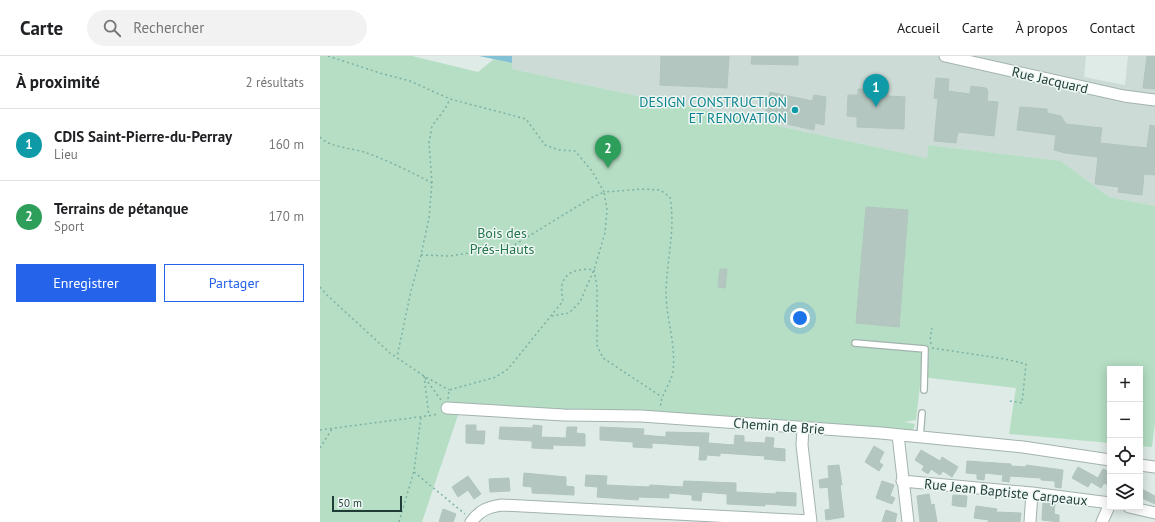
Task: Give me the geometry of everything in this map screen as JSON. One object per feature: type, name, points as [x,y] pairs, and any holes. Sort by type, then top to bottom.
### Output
[{"type":"street","name":"Rue Jacquard","points":[[945,56],[1124,96],[1155,100]]},
{"type":"street","name":"Chemin de Brie","points":[[447,408],[659,418],[898,435],[1023,447],[1107,460]]},
{"type":"street","points":[[470,519],[488,507],[502,505],[811,521],[802,444],[802,428]]},
{"type":"street","points":[[898,435],[908,522]]},
{"type":"street","points":[[1143,465],[1155,467]]},
{"type":"street","name":"Rue Jean Baptiste Carpeaux","points":[[902,480],[1032,493],[1107,504]]},
{"type":"street","points":[[1030,522],[1032,493]]},
{"type":"street","points":[[1102,522],[1107,510]]},
{"type":"street","points":[[1142,510],[1155,513]]},
{"type":"lane","points":[[855,343],[925,349],[924,390]]},
{"type":"lane","points":[[920,437],[922,413]]},
{"type":"path","points":[[328,56],[410,81],[450,99],[526,119],[546,145],[559,150],[575,151],[592,171],[604,192],[607,210],[605,233],[594,270],[580,302],[568,313],[552,316]]},
{"type":"path","points":[[397,358],[411,291],[429,218],[432,183],[429,144],[432,126],[445,109],[450,99]]},
{"type":"path","points":[[320,137],[323,140],[343,148],[366,153],[432,183]]},
{"type":"path","points":[[421,255],[449,256],[511,247],[591,198],[604,192],[644,189],[660,190],[670,197],[672,211],[672,233],[666,294],[668,315],[673,336],[674,358],[673,373],[662,397],[659,418]]},
{"type":"path","points":[[320,287],[390,353],[424,376],[449,390],[496,377],[508,369],[563,301],[562,284],[569,273],[583,268],[594,270]]},
{"type":"path","points":[[594,270],[597,287],[597,345],[603,358],[662,397]]},
{"type":"path","points":[[932,328],[930,340],[931,348],[1005,359],[1026,364],[1022,403],[1010,401]]},
{"type":"path","points":[[424,376],[447,408]]},
{"type":"path","points":[[424,376],[429,416]]},
{"type":"path","points":[[447,408],[449,390]]},
{"type":"path","points":[[320,430],[436,415],[447,408]]},
{"type":"path","points":[[399,522],[414,471],[421,417]]},
{"type":"path","points":[[320,448],[332,429]]},
{"type":"path","points":[[414,471],[470,519]]},
{"type":"shaded area","points":[[512,56],[1086,56],[1084,77],[1125,85],[1128,56],[1155,56],[1155,206],[1109,197],[1061,161],[928,145],[927,158],[512,69]]},
{"type":"green space","name":"Bois des Prés-Hauts","points":[[320,56],[412,56],[478,72],[494,59],[512,63],[512,69],[927,158],[928,145],[1061,161],[1109,197],[1155,206],[1155,423],[1152,447],[1143,446],[1143,366],[1107,366],[1107,443],[1009,434],[1016,388],[921,377],[916,420],[904,422],[915,424],[912,433],[460,409],[422,522],[320,522]]},
{"type":"water","points":[[479,56],[512,56],[512,63]]},
{"type":"building","points":[[661,56],[729,56],[727,88],[660,85]]},
{"type":"building","points":[[752,56],[798,56],[798,65],[751,64]]},
{"type":"building","points":[[1147,56],[1155,56],[1155,89],[1143,88]]},
{"type":"building","points":[[936,78],[949,79],[948,91],[970,94],[971,86],[986,88],[988,91],[987,101],[998,102],[994,136],[958,132],[956,143],[934,141],[938,99],[934,98]]},
{"type":"building","points":[[858,89],[888,91],[888,96],[905,97],[904,129],[857,127],[857,117],[847,116],[848,95],[858,95]]},
{"type":"building","name":"DESIGN CONSTRUCTION ET RENOVATION","points":[[770,92],[812,101],[814,95],[826,97],[824,125],[815,123],[814,130],[764,119]]},
{"type":"building","points":[[1020,107],[1047,109],[1047,113],[1061,116],[1066,124],[1102,128],[1100,143],[1147,148],[1150,125],[1155,126],[1155,175],[1144,174],[1142,195],[1118,192],[1119,187],[1095,184],[1098,157],[1065,153],[1054,150],[1056,135],[1017,130]]},
{"type":"building","points":[[866,207],[908,210],[899,327],[856,323]]},
{"type":"building","points":[[720,269],[727,269],[725,288],[718,287]]},
{"type":"building","points":[[466,425],[476,425],[476,431],[485,431],[484,444],[466,443]]},
{"type":"building","points":[[533,425],[542,426],[541,437],[566,438],[567,427],[577,427],[576,433],[585,434],[585,446],[553,445],[553,449],[532,448],[532,441],[499,439],[500,427],[533,428]]},
{"type":"building","points":[[600,427],[644,429],[643,435],[666,437],[666,432],[709,433],[708,443],[734,445],[735,435],[744,436],[744,442],[765,443],[766,437],[774,438],[773,448],[785,449],[785,461],[764,459],[765,456],[720,453],[720,456],[707,455],[706,460],[699,460],[700,446],[652,443],[652,448],[633,447],[633,442],[600,440]]},
{"type":"building","points":[[874,446],[884,452],[879,462],[883,465],[879,471],[865,462]]},
{"type":"building","points":[[921,450],[940,461],[942,457],[958,467],[952,477],[943,471],[940,475],[931,469],[928,474],[922,470],[924,466],[915,460]]},
{"type":"building","points":[[967,461],[1011,464],[1011,466],[1026,467],[1026,465],[1063,470],[1061,488],[1055,487],[1055,481],[1041,480],[1041,478],[1010,476],[1009,482],[1002,481],[1003,475],[985,473],[984,480],[977,479],[977,474],[966,473]]},
{"type":"building","points":[[839,465],[844,517],[826,520],[825,510],[830,509],[828,487],[820,488],[819,480],[829,478],[828,466]]},
{"type":"building","points":[[1078,467],[1098,478],[1103,469],[1107,471],[1107,484],[1104,483],[1101,488],[1091,482],[1088,487],[1072,478]]},
{"type":"building","points":[[524,473],[566,477],[566,486],[574,487],[574,495],[532,493],[532,487],[523,486]]},
{"type":"building","points":[[586,475],[607,476],[606,485],[683,487],[684,481],[736,483],[736,492],[776,494],[776,492],[796,493],[796,506],[727,504],[727,494],[702,492],[701,501],[692,500],[692,495],[669,493],[669,498],[639,497],[638,500],[597,497],[598,487],[585,486]]},
{"type":"building","points":[[468,476],[481,494],[474,499],[468,490],[458,497],[452,487]]},
{"type":"building","points":[[509,478],[510,491],[490,492],[489,479]]},
{"type":"building","points":[[882,481],[894,485],[890,496],[895,498],[892,504],[876,498]]},
{"type":"building","points":[[1143,490],[1155,496],[1155,504],[1143,498]]},
{"type":"building","points":[[929,494],[931,505],[934,504],[937,522],[920,522],[917,496]]},
{"type":"building","points":[[953,495],[967,496],[966,507],[952,505]]},
{"type":"building","points":[[1043,503],[1055,504],[1054,514],[1059,515],[1059,522],[1042,520]]},
{"type":"building","points":[[976,506],[997,509],[996,512],[1021,513],[1020,522],[988,522],[989,520],[974,518]]},
{"type":"building","points":[[443,509],[456,514],[453,522],[439,522]]},
{"type":"building","points":[[886,510],[897,514],[895,522],[882,522]]},
{"type":"place","name":"CDIS Saint-Pierre-du-Perray","points":[[876,107]]},
{"type":"place","name":"DESIGN CONSTRUCTION ET RENOVATION","points":[[795,110]]},
{"type":"place","name":"Terrains de pétanque","points":[[608,168]]}]
